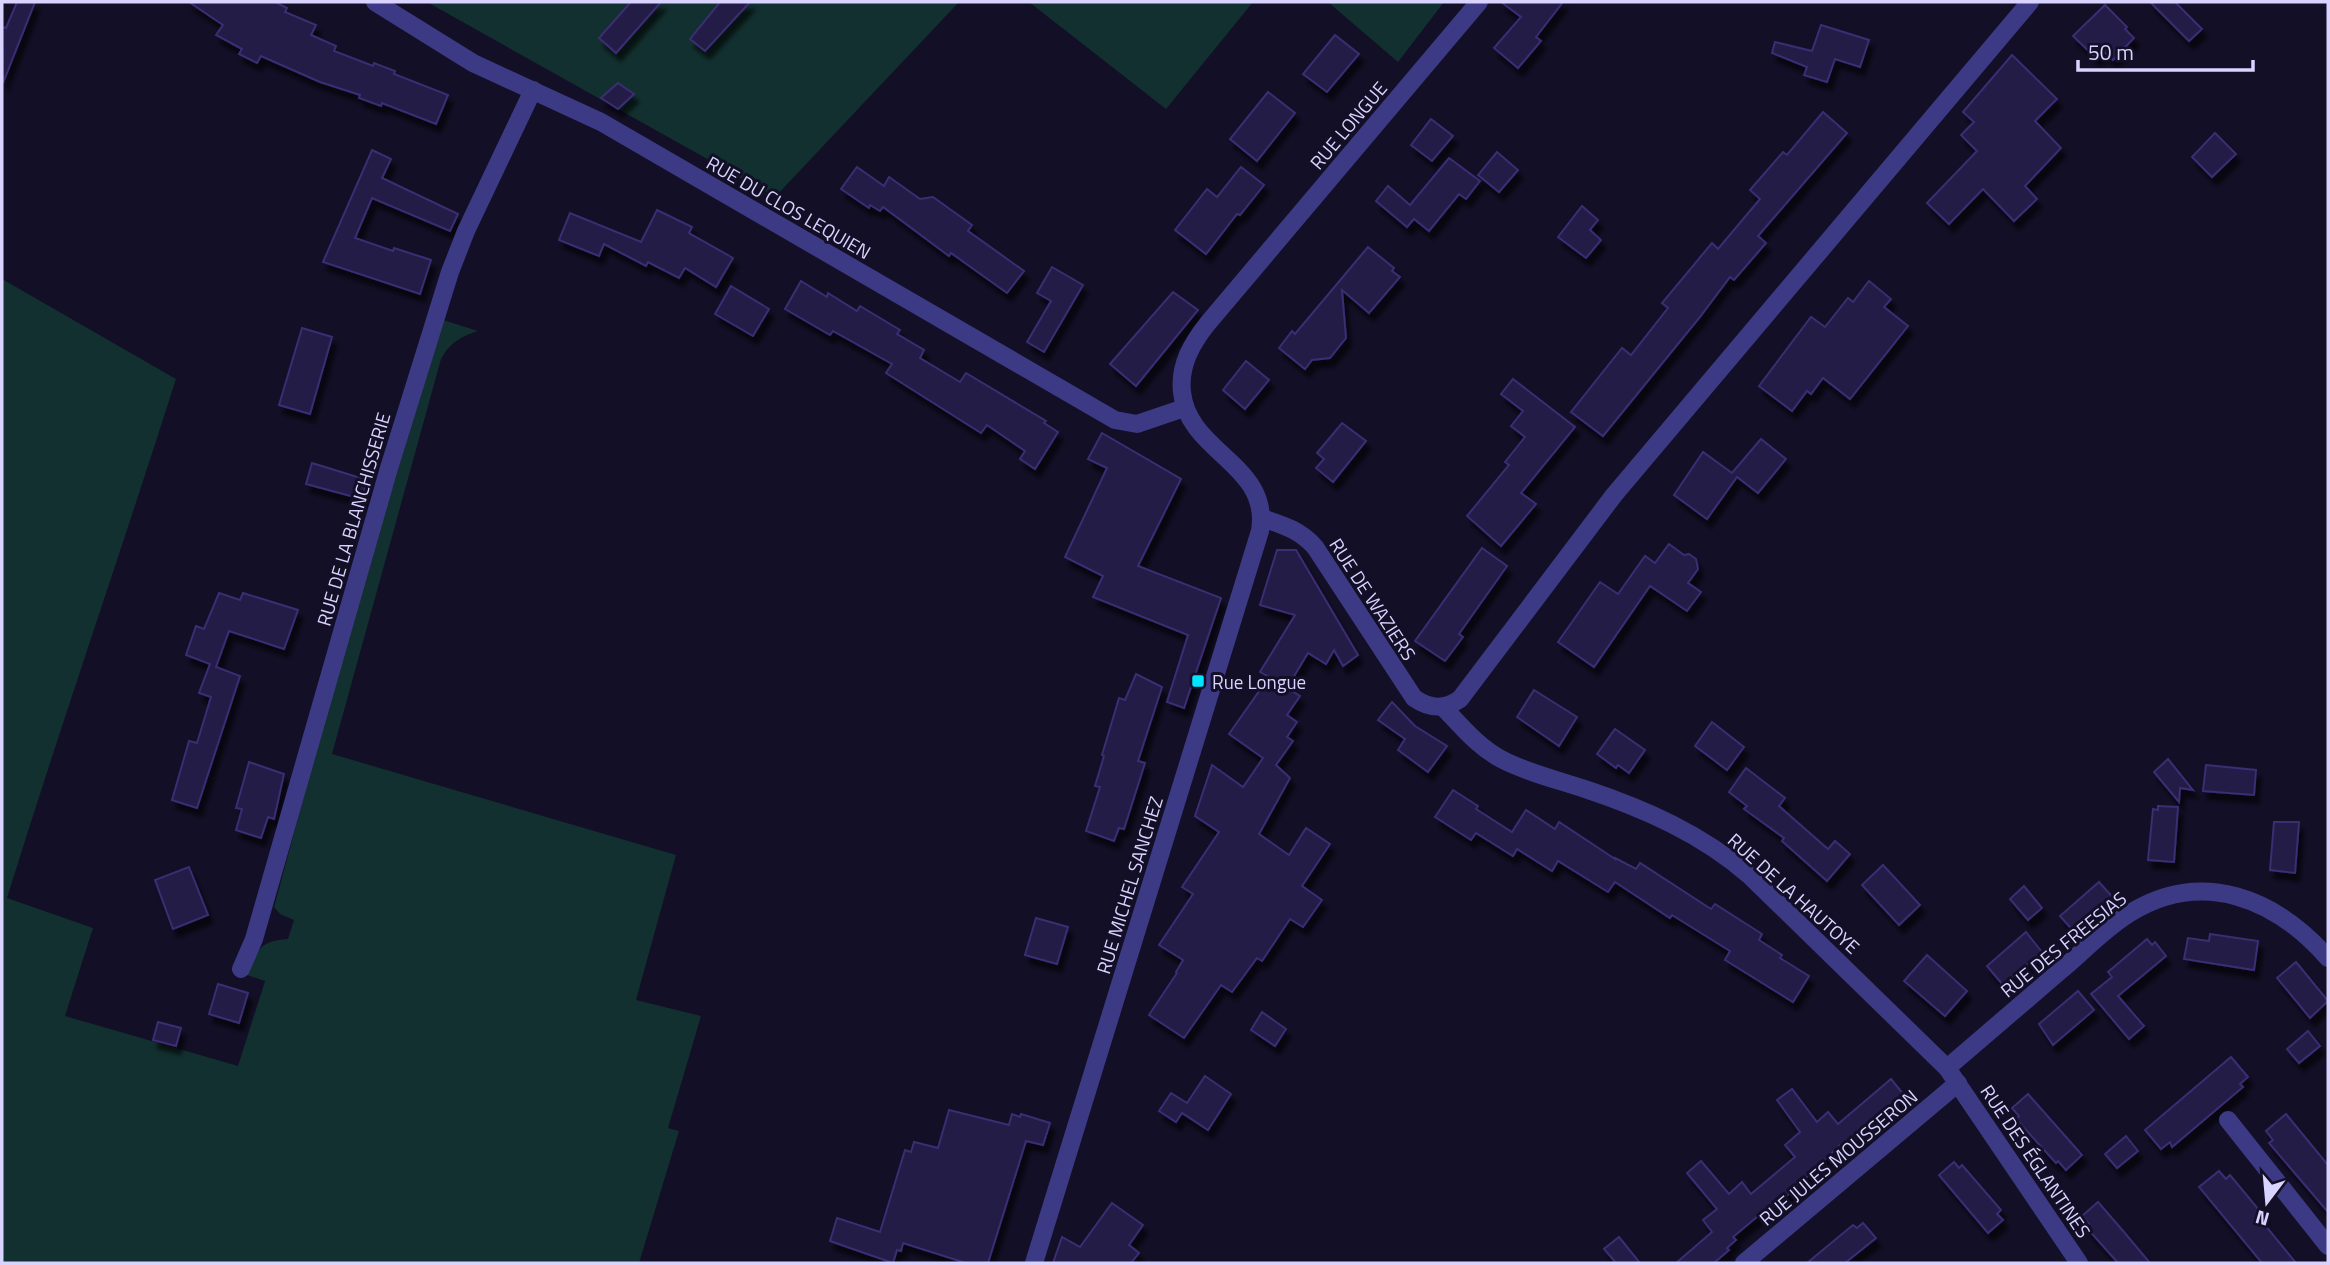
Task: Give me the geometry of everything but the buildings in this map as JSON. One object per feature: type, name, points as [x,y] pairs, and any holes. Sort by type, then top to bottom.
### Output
[{"type":"street","name":"RUE DU CLOS LEQUIEN","points":[[375,2],[473,63],[601,122],[1115,419],[1137,424],[1184,408]]},
{"type":"street","name":"RUE LONGUE","points":[[1184,408],[1181,384],[1183,370],[1199,333],[1479,2]]},
{"type":"street","points":[[1443,707],[1451,705],[1467,691],[1614,495],[2030,2]]},
{"type":"street","name":"RUE DE LA BLANCHISSERIE","points":[[241,969],[254,939],[388,468],[450,272],[466,231],[533,90]]},
{"type":"street","points":[[1184,408],[1195,429],[1251,484],[1261,507],[1262,518]]},
{"type":"street","name":"RUE DE WAZIERS","points":[[1262,518],[1289,526],[1308,539],[1407,690],[1422,703],[1443,707]]},
{"type":"street","name":"RUE MICHEL SANCHEZ","points":[[1034,1263],[1257,542],[1262,518]]},
{"type":"street","name":"RUE DE LA HAUTOYE","points":[[1443,707],[1478,743],[1503,760],[1629,804],[1687,831],[1719,851],[1763,888],[1947,1068],[1958,1083]]},
{"type":"street","name":"RUE DES FREESIAS","points":[[1947,1068],[2129,913],[2166,897],[2212,891],[2244,898],[2279,913],[2312,939],[2328,958]]},
{"type":"street","name":"RUE JULES MOUSSERON","points":[[1744,1263],[1958,1083]]},
{"type":"street","name":"RUE DES ÉGLANTINES","points":[[1958,1083],[2079,1263]]},
{"type":"street","points":[[2228,1120],[2328,1246]]},
{"type":"green space","points":[[427,2],[959,2],[775,197]]},
{"type":"green space","points":[[1029,2],[1253,2],[1166,109]]},
{"type":"green space","points":[[1328,2],[1444,2],[1398,62]]},
{"type":"green space","points":[[2,279],[176,379],[7,898],[93,928],[65,1016],[238,1066],[265,981],[247,975],[260,949],[271,942],[288,939],[294,920],[280,914],[274,907],[374,538],[443,320],[478,331],[456,341],[441,359],[332,754],[676,855],[636,1000],[701,1016],[668,1128],[679,1131],[639,1263],[2,1263]]},
{"type":"place","name":"Rue Longue","points":[[1198,681]]}]
